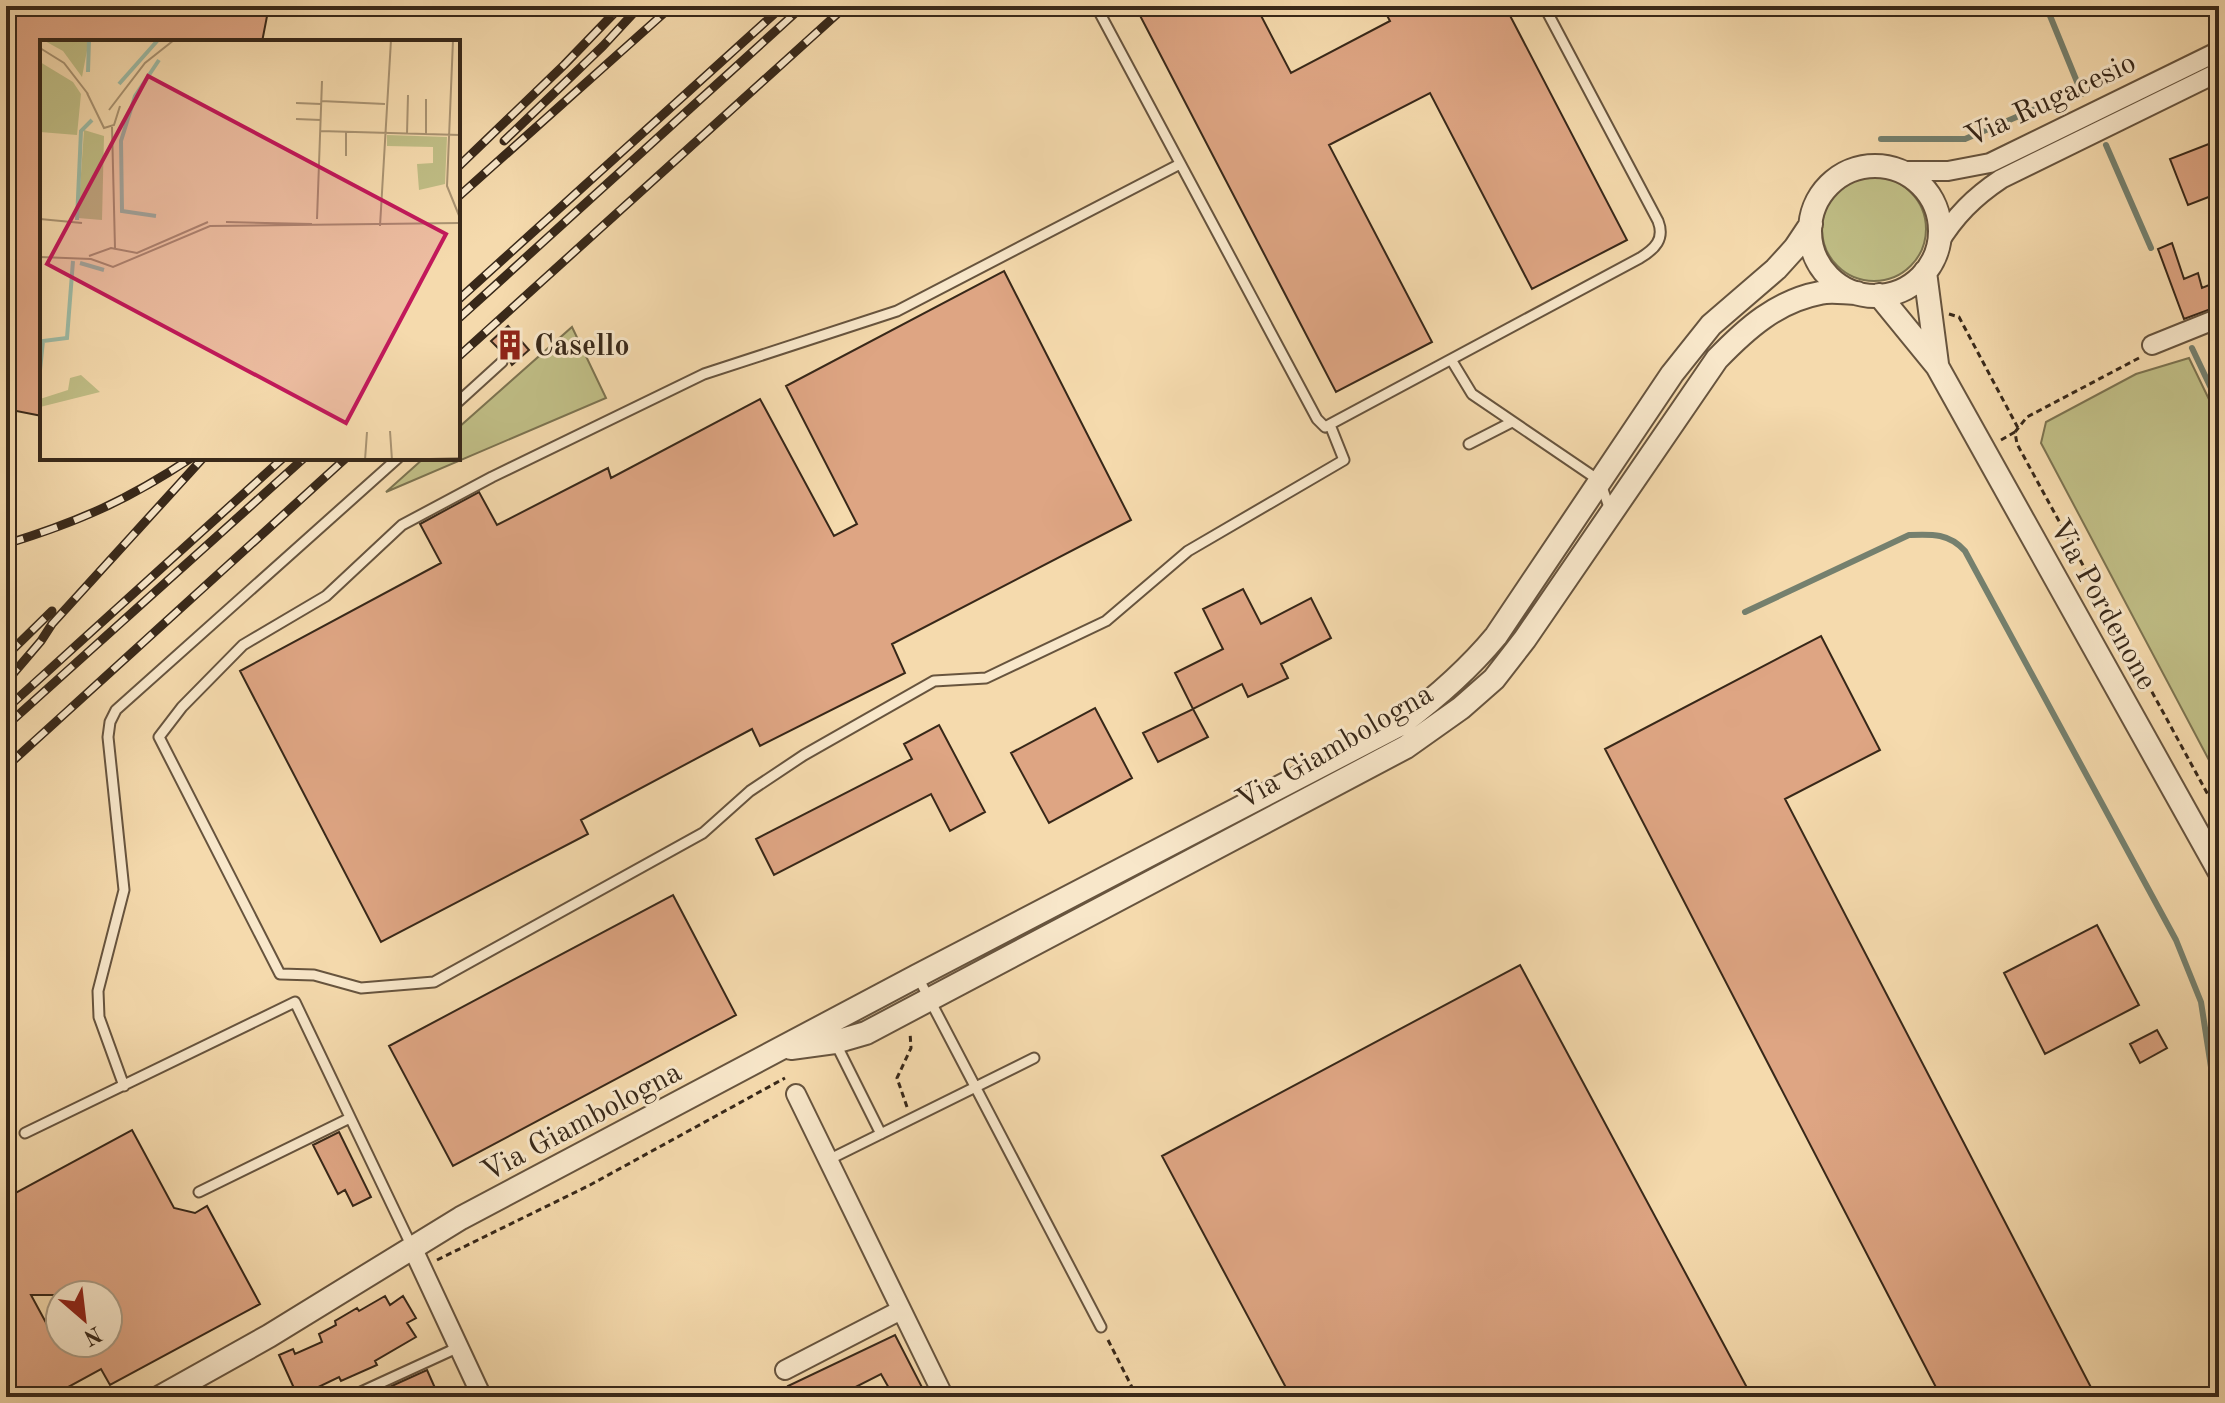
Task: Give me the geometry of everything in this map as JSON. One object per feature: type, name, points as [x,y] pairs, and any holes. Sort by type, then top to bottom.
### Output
[{"type":"street","name":"Via Rugacesio","points":[[1897,171],[1948,171],[1990,163],[2219,51]]},
{"type":"street","name":"Via Rugacesio","points":[[1938,244],[1954,217],[1981,192],[2001,179],[2219,72]]},
{"type":"street","points":[[1872,167],[1897,171],[1917,182],[1931,199],[1939,221],[1938,244],[1925,272],[1903,289],[1868,294],[1839,285],[1821,267],[1813,249],[1811,224],[1821,195],[1844,175],[1872,167]]},
{"type":"street","name":"Via Giambologna","points":[[160,1397],[269,1336],[412,1247],[778,1049],[1401,724],[1442,694],[1496,636],[1672,374],[1711,325],[1776,269],[1811,224]]},
{"type":"street","name":"Via Pordenone","points":[[1925,272],[1937,366]]},
{"type":"street","name":"Via Giambologna","points":[[926,992],[1406,747],[1461,708],[1494,679],[1525,639],[1717,359],[1739,336],[1765,315],[1793,300],[1822,292],[1868,294]]},
{"type":"street","name":"Via Pordenone","points":[[1868,294],[1937,366],[2219,871]]},
{"type":"street","points":[[2147,351],[2219,318]]},
{"type":"street","name":"Via Giambologna","points":[[778,1049],[835,1042],[866,1033],[926,992],[1180,850],[1217,820]]},
{"type":"street","points":[[796,1094],[944,1397]]},
{"type":"street","points":[[412,1247],[482,1397]]},
{"type":"street","points":[[785,1370],[901,1310]]},
{"type":"lane","points":[[1096,6],[1322,427],[1452,361],[1640,258],[1652,251],[1659,240],[1662,230],[1658,221],[1544,6]]},
{"type":"lane","points":[[1180,164],[897,311],[704,374],[492,477],[402,525],[326,596],[243,645],[182,707],[159,737],[280,974],[314,975],[361,988],[434,982],[703,833],[750,791],[804,755],[934,681],[986,678],[1106,621],[1188,551],[1344,460],[1330,425]]},
{"type":"lane","points":[[1452,361],[1472,394],[1600,481],[1611,513]]},
{"type":"lane","points":[[460,400],[502,362]]},
{"type":"lane","points":[[1469,444],[1512,422]]},
{"type":"lane","points":[[124,1086],[99,1017],[98,991],[124,890],[108,737],[110,722],[116,710],[396,460]]},
{"type":"lane","points":[[926,992],[1101,1327]]},
{"type":"lane","points":[[25,1133],[295,1002],[412,1247]]},
{"type":"lane","points":[[835,1042],[881,1134]]},
{"type":"lane","points":[[828,1160],[1034,1058]]},
{"type":"lane","points":[[199,1192],[350,1118]]},
{"type":"lane","points":[[350,1397],[459,1347]]},
{"type":"path","points":[[1942,314],[1959,317],[2018,428]]},
{"type":"path","points":[[2147,351],[2027,417],[2015,432],[2017,444],[2219,815]]},
{"type":"path","points":[[907,1024],[912,1035],[911,1048],[897,1078],[907,1107]]},
{"type":"path","points":[[429,1283],[436,1279],[432,1268],[435,1262],[590,1185],[785,1077],[796,1094]]},
{"type":"path","points":[[1101,1327],[1137,1397]]},
{"type":"shaded area","points":[[1874,177],[1894,181],[1911,192],[1922,209],[1926,229],[1922,249],[1911,266],[1894,277],[1874,281],[1854,277],[1837,266],[1826,249],[1822,229],[1826,209],[1837,192],[1854,181]]},
{"type":"shaded area","points":[[572,327],[606,398],[386,492],[422,460],[460,460],[460,426]]},
{"type":"shaded area","points":[[2189,358],[2219,420],[2219,779],[2041,443],[2046,422],[2136,374]]},
{"type":"building","points":[[6,6],[269,6],[262,40],[40,40],[40,416],[6,409]]},
{"type":"building","points":[[1135,6],[1256,6],[1291,73],[1390,21],[1382,6],[1505,6],[1627,240],[1532,289],[1430,93],[1329,145],[1432,342],[1336,392]]},
{"type":"building","points":[[2219,140],[2219,193],[2188,205],[2170,159]]},
{"type":"building","points":[[2172,243],[2184,279],[2198,273],[2202,288],[2219,281],[2219,306],[2184,319],[2158,249]]},
{"type":"building","points":[[1004,271],[1131,520],[892,644],[905,673],[760,746],[752,729],[581,820],[588,834],[381,942],[240,671],[441,563],[420,524],[479,492],[497,525],[608,468],[611,478],[760,399],[834,536],[857,524],[786,386]]},
{"type":"building","name":"Casello","points":[[508,326],[529,350],[512,365],[491,341]]},
{"type":"building","points":[[1243,589],[1261,624],[1311,598],[1331,638],[1281,664],[1288,678],[1248,697],[1242,684],[1193,709],[1175,673],[1223,649],[1203,609]]},
{"type":"building","points":[[1821,636],[1880,750],[1785,799],[2096,1397],[1941,1397],[1605,749]]},
{"type":"building","points":[[1095,708],[1132,778],[1049,823],[1011,753]]},
{"type":"building","points":[[1193,709],[1208,737],[1158,762],[1143,733]]},
{"type":"building","points":[[939,725],[985,812],[950,831],[931,794],[774,875],[756,839],[912,759],[904,744]]},
{"type":"building","points":[[673,895],[736,1015],[453,1166],[389,1046]]},
{"type":"building","points":[[2097,925],[2139,1005],[2045,1054],[2004,973]]},
{"type":"building","points":[[1520,965],[1752,1397],[1291,1397],[1162,1156]]},
{"type":"building","points":[[2157,1030],[2167,1048],[2140,1063],[2130,1044]]},
{"type":"building","points":[[132,1130],[174,1208],[195,1213],[207,1206],[260,1304],[110,1385],[101,1369],[50,1397],[6,1397],[6,1198]]},
{"type":"building","points":[[339,1132],[371,1197],[353,1206],[345,1190],[338,1194],[313,1145]]},
{"type":"building","points":[[385,1296],[390,1305],[403,1296],[416,1318],[407,1323],[416,1337],[375,1361],[377,1365],[341,1381],[339,1377],[312,1390],[315,1397],[298,1397],[279,1355],[293,1349],[295,1354],[322,1342],[319,1334],[336,1325],[335,1321]]},
{"type":"building","points":[[895,1335],[927,1397],[894,1397],[881,1374],[836,1397],[793,1397],[788,1386]]},
{"type":"building","points":[[427,1370],[439,1397],[369,1397],[396,1384]]},
{"type":"waterway","points":[[2046,6],[2082,94]]},
{"type":"waterway","points":[[1881,139],[1965,139],[2042,106]]},
{"type":"waterway","points":[[2106,145],[2151,248]]},
{"type":"waterway","points":[[2192,348],[2219,405]]},
{"type":"waterway","points":[[1745,612],[1909,535],[1946,538],[1965,551],[2176,940],[2201,1002],[2219,1119]]},
{"type":"railway","points":[[460,165],[621,6]]},
{"type":"railway","points":[[504,141],[640,6]]},
{"type":"railway","points":[[460,195],[672,6]]},
{"type":"railway","points":[[460,298],[783,6]]},
{"type":"railway","points":[[460,317],[803,6]]},
{"type":"railway","points":[[460,355],[846,6]]},
{"type":"railway","points":[[6,544],[102,508],[188,460]]},
{"type":"railway","points":[[6,682],[52,624],[201,460]]},
{"type":"railway","points":[[6,709],[281,460]]},
{"type":"railway","points":[[6,726],[302,460]]},
{"type":"railway","points":[[6,767],[344,460]]},
{"type":"railway","points":[[6,656],[52,611]]},
{"type":"place","name":"Casello","points":[[510,345]]}]
